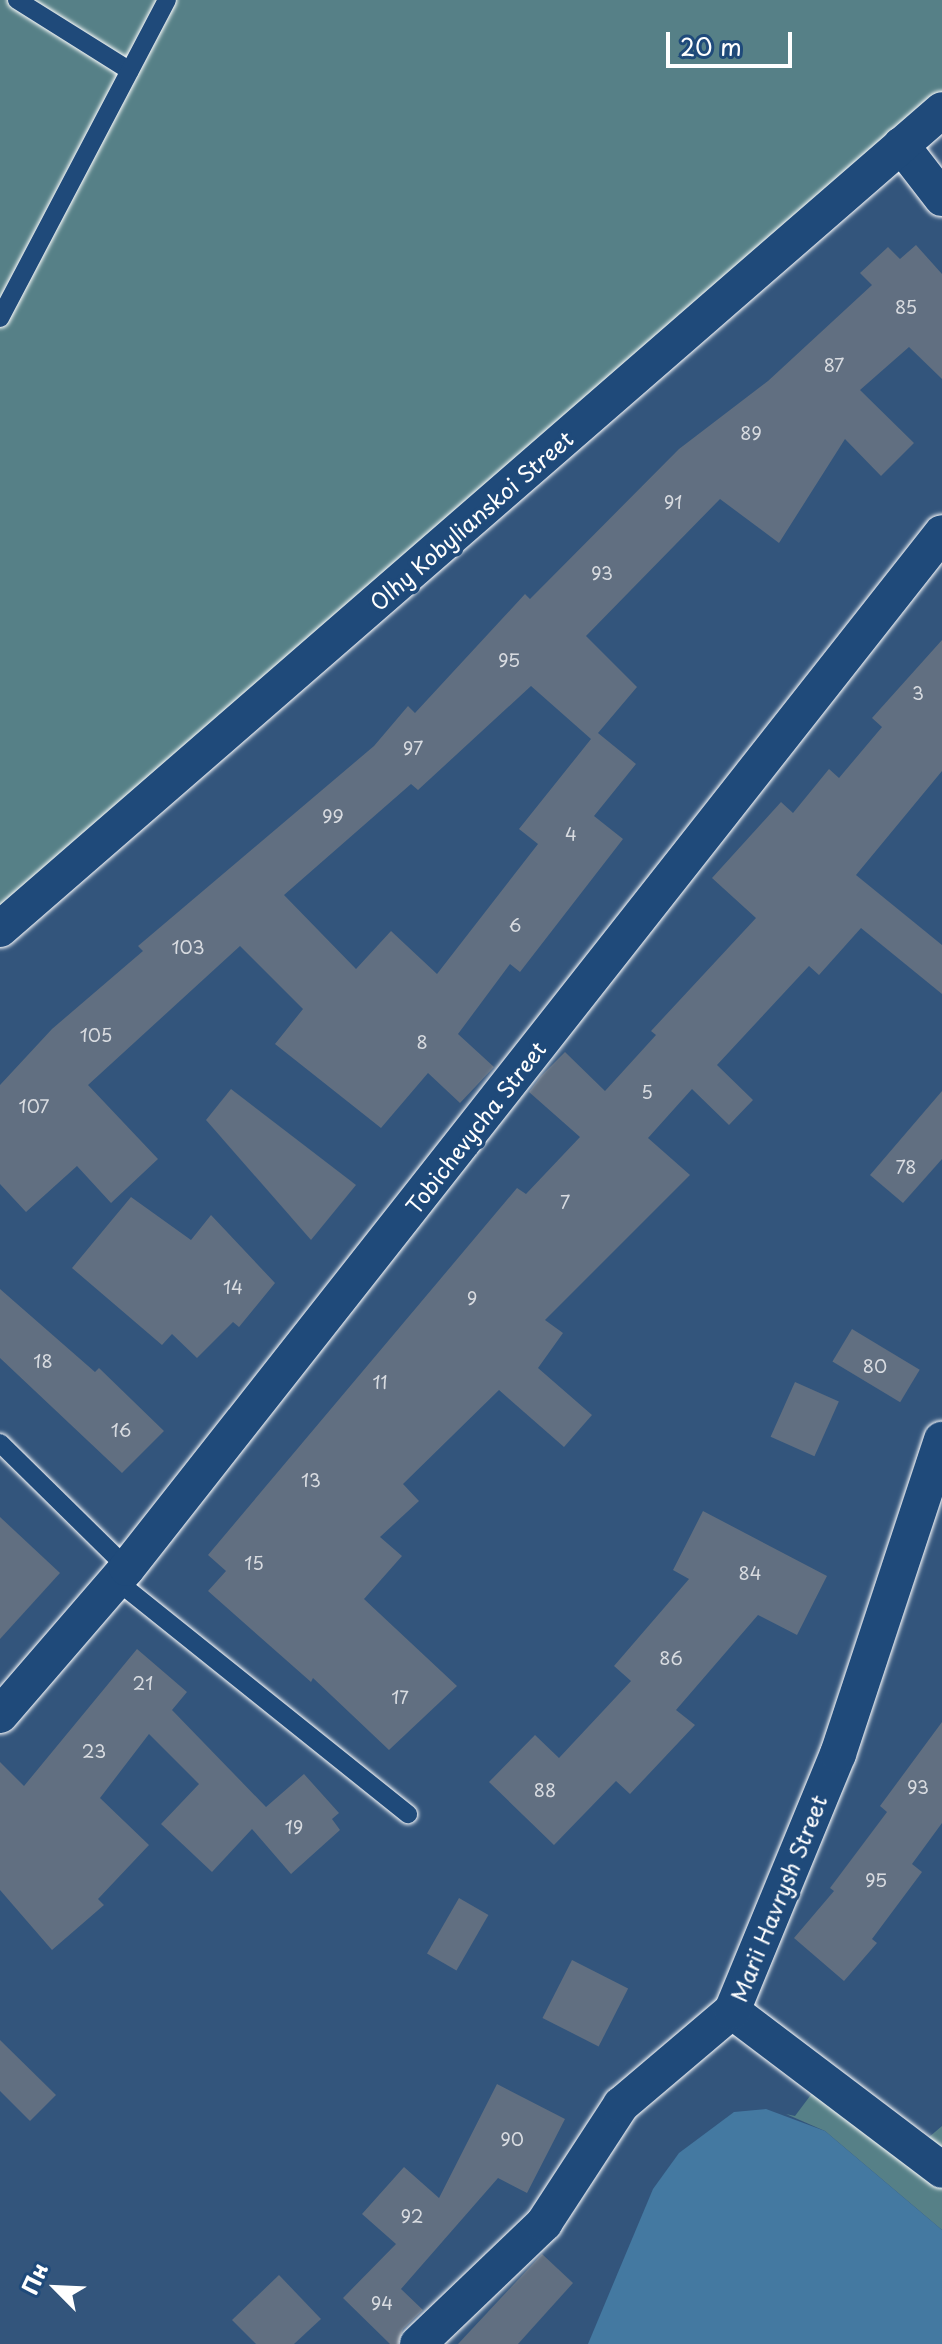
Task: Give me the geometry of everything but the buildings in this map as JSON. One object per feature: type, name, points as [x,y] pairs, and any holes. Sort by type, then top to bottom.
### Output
[{"type":"street","name":"Olhy Kobylianskoi Street","points":[[0,929],[942,110]]},
{"type":"street","points":[[901,145],[942,198]]},
{"type":"street","name":"Tobichevycha Street","points":[[0,1715],[122,1575],[942,533]]},
{"type":"street","name":"Marii Havrysh Street","points":[[418,2344],[544,2223],[621,2105],[732,2011],[838,1754],[942,1440]]},
{"type":"street","points":[[732,2011],[942,2170]]},
{"type":"lane","points":[[17,0],[130,71]]},
{"type":"lane","points":[[0,318],[167,0]]},
{"type":"lane","points":[[0,1443],[122,1575],[408,1814]]},
{"type":"green space","points":[[0,0],[942,0],[942,109],[0,929]]},
{"type":"green space","points":[[822,2080],[915,2149],[942,2126],[942,2230],[825,2131],[786,2114],[795,2116]]},
{"type":"water","points":[[766,2109],[825,2131],[942,2230],[942,2344],[588,2344],[653,2189],[679,2153],[734,2112]]}]
